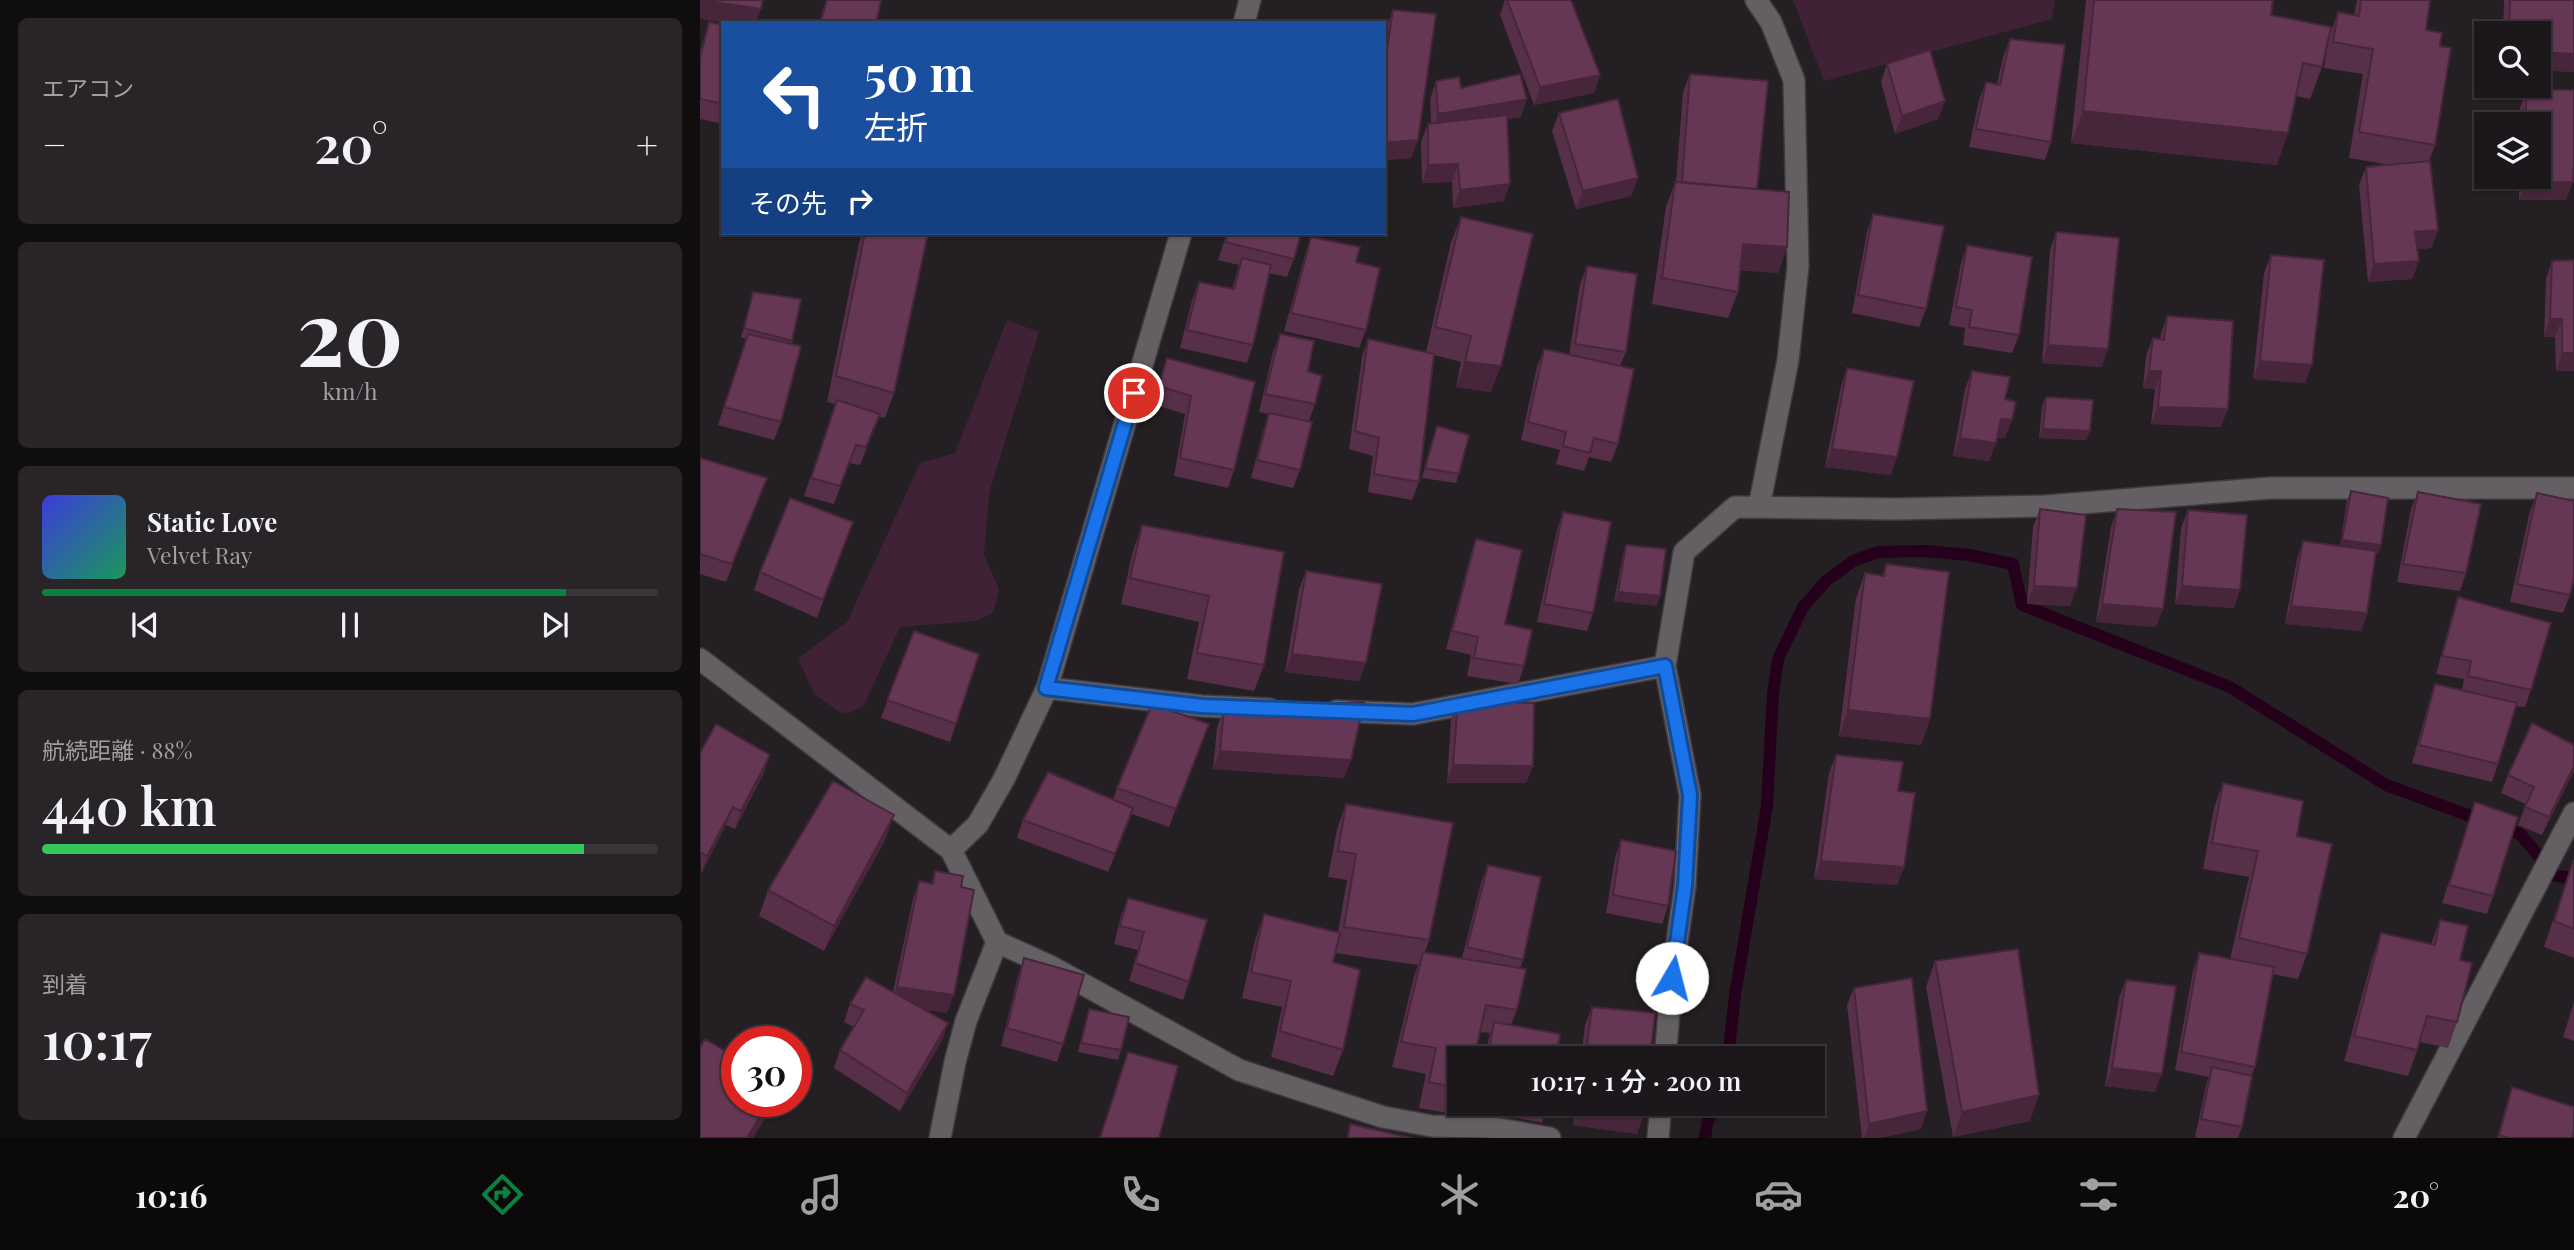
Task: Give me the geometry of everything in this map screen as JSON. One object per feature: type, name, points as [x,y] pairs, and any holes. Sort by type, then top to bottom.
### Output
[{"type":"street","points":[[1245,21],[1250,0]]},
{"type":"street","points":[[1756,0],[1771,22],[1794,80],[1798,266],[1788,360],[1759,507]]},
{"type":"street","points":[[951,850],[978,824],[1004,779],[1046,688],[1180,235]]},
{"type":"street","points":[[1666,1046],[1672,978],[1685,886],[1690,795],[1665,666],[1684,552],[1735,508],[2045,506],[2270,488],[2574,488]]},
{"type":"street","points":[[700,659],[951,850],[997,942],[1050,966],[1239,1070],[1383,1117],[1432,1126],[1488,1127],[1549,1138]]},
{"type":"street","points":[[1321,711],[1413,714],[1665,666]]},
{"type":"street","points":[[1046,688],[1202,706],[1294,710]]},
{"type":"street","points":[[2404,1138],[2574,813]]},
{"type":"street","points":[[940,1138],[960,1041],[979,984],[997,942]]},
{"type":"street","points":[[1658,1138],[1660,1116]]},
{"type":"shaded area","points":[[1793,0],[2055,0],[2052,19],[1824,81]]},
{"type":"shaded area","points":[[1007,320],[1039,332],[989,493],[984,555],[999,589],[993,613],[975,621],[900,627],[864,705],[852,712],[841,713],[814,694],[798,658],[847,622],[920,463],[955,453]]},
{"type":"building","points":[[700,0],[763,0],[761,9]]},
{"type":"building","points":[[827,0],[881,0],[876,21],[821,20]]},
{"type":"building","points":[[1507,0],[1571,0],[1600,75],[1540,87]]},
{"type":"building","points":[[2094,0],[2273,0],[2271,15],[2331,27],[2322,67],[2303,63],[2288,133],[2083,111]]},
{"type":"building","points":[[2361,0],[2430,0],[2426,30],[2442,33],[2440,46],[2451,48],[2435,145],[2359,132],[2373,49],[2333,42],[2338,12],[2359,16]]},
{"type":"building","points":[[2510,0],[2574,0],[2574,54],[2551,53],[2551,21],[2509,21]]},
{"type":"building","points":[[1393,10],[1436,14],[1418,140],[1386,143],[1386,55]]},
{"type":"building","points":[[709,22],[721,25],[721,104],[700,99],[700,58]]},
{"type":"building","points":[[2010,39],[2065,45],[2051,142],[1976,129],[1986,82],[2000,85]]},
{"type":"building","points":[[1930,50],[1945,101],[1902,116],[1887,64]]},
{"type":"building","points":[[1520,74],[1527,99],[1438,114],[1436,81],[1459,77],[1461,88]]},
{"type":"building","points":[[1690,74],[1768,81],[1757,189],[1682,182]]},
{"type":"building","points":[[2551,90],[2574,90],[2573,182],[2551,182],[2551,112],[2526,112],[2526,98],[2551,98]]},
{"type":"building","points":[[1618,99],[1638,178],[1583,191],[1559,113]]},
{"type":"building","points":[[1507,115],[1510,184],[1460,190],[1458,164],[1428,165],[1428,124]]},
{"type":"building","points":[[2430,161],[2438,230],[2415,232],[2419,261],[2374,264],[2366,167]]},
{"type":"building","points":[[1675,182],[1789,192],[1787,247],[1743,244],[1738,292],[1662,278]]},
{"type":"building","points":[[1873,214],[1944,226],[1926,309],[1858,295]]},
{"type":"building","points":[[1461,217],[1533,234],[1501,366],[1465,362],[1471,336],[1435,327]]},
{"type":"building","points":[[2056,232],[2119,238],[2108,349],[2048,345]]},
{"type":"building","points":[[865,235],[928,235],[894,393],[836,376]]},
{"type":"building","points":[[1227,235],[1300,235],[1294,259],[1225,242]]},
{"type":"building","points":[[1311,237],[1360,247],[1356,262],[1380,268],[1366,330],[1291,313]]},
{"type":"building","points":[[1967,245],[2032,257],[2019,335],[1969,327],[1972,310],[1956,307]]},
{"type":"building","points":[[2271,255],[2324,260],[2312,365],[2260,361]]},
{"type":"building","points":[[1242,258],[1271,265],[1253,345],[1187,330],[1199,282],[1234,289]]},
{"type":"building","points":[[2574,260],[2574,353],[2562,353],[2562,319],[2550,319],[2552,261]]},
{"type":"building","points":[[1587,266],[1637,274],[1626,352],[1575,344]]},
{"type":"building","points":[[753,292],[801,299],[792,341],[744,328]]},
{"type":"building","points":[[2167,316],[2233,321],[2228,409],[2158,407],[2161,371],[2149,371],[2153,338],[2164,340]]},
{"type":"building","points":[[748,334],[801,346],[781,422],[724,407]]},
{"type":"building","points":[[1280,334],[1314,341],[1308,371],[1322,376],[1315,404],[1265,394]]},
{"type":"building","points":[[1368,339],[1434,354],[1419,482],[1374,474],[1379,438],[1355,431]]},
{"type":"building","points":[[1544,349],[1634,369],[1618,444],[1594,438],[1590,453],[1563,446],[1566,432],[1528,422]]},
{"type":"building","points":[[1167,358],[1255,382],[1234,470],[1180,458],[1191,396],[1159,386]]},
{"type":"building","points":[[1847,368],[1914,381],[1897,457],[1832,449]]},
{"type":"building","points":[[1972,371],[2010,377],[2005,399],[2016,402],[2012,420],[2001,419],[1996,443],[1960,438]]},
{"type":"building","points":[[2046,397],[2093,400],[2090,431],[2043,429]]},
{"type":"building","points":[[837,400],[880,414],[866,447],[856,445],[840,486],[811,478]]},
{"type":"building","points":[[1269,413],[1312,422],[1300,470],[1257,460]]},
{"type":"building","points":[[1437,426],[1469,435],[1459,474],[1425,468]]},
{"type":"building","points":[[700,458],[767,478],[732,564],[700,554]]},
{"type":"building","points":[[2351,491],[2388,498],[2381,545],[2342,540]]},
{"type":"building","points":[[2418,492],[2481,504],[2466,573],[2403,564]]},
{"type":"building","points":[[2537,493],[2574,501],[2574,578],[2570,595],[2517,584]]},
{"type":"building","points":[[790,498],[853,522],[823,600],[760,572]]},
{"type":"building","points":[[2040,509],[2086,515],[2077,588],[2034,586]]},
{"type":"building","points":[[2117,509],[2176,512],[2163,609],[2102,604]]},
{"type":"building","points":[[2188,510],[2247,515],[2240,590],[2182,586]]},
{"type":"building","points":[[1563,512],[1611,522],[1593,613],[1544,604]]},
{"type":"building","points":[[1142,525],[1284,552],[1264,665],[1197,653],[1209,596],[1130,578]]},
{"type":"building","points":[[1476,539],[1522,550],[1505,624],[1532,630],[1524,666],[1474,658],[1478,637],[1452,631]]},
{"type":"building","points":[[2303,541],[2376,551],[2367,613],[2291,606]]},
{"type":"building","points":[[1626,545],[1666,549],[1660,596],[1618,592]]},
{"type":"building","points":[[1886,564],[1949,572],[1930,719],[1848,710],[1865,573],[1884,576]]},
{"type":"building","points":[[1306,571],[1382,584],[1366,663],[1292,654]]},
{"type":"building","points":[[2458,597],[2551,623],[2531,690],[2468,676],[2471,661],[2442,656]]},
{"type":"building","points":[[914,631],[979,654],[956,724],[887,700]]},
{"type":"building","points":[[2435,684],[2517,703],[2498,764],[2419,745]]},
{"type":"building","points":[[1458,700],[1534,703],[1533,766],[1453,765]]},
{"type":"building","points":[[1364,702],[1351,760],[1220,751],[1224,709]]},
{"type":"building","points":[[1152,704],[1209,724],[1176,809],[1117,788]]},
{"type":"building","points":[[2532,723],[2574,745],[2574,766],[2549,817],[2525,807],[2534,787],[2508,775]]},
{"type":"building","points":[[716,724],[770,755],[741,811],[733,807],[707,856],[700,852],[700,753]]},
{"type":"building","points":[[1836,755],[1903,762],[1898,791],[1915,793],[1904,867],[1821,861]]},
{"type":"building","points":[[1048,772],[1133,808],[1115,854],[1023,820]]},
{"type":"building","points":[[833,781],[894,815],[834,926],[768,890]]},
{"type":"building","points":[[2223,783],[2303,801],[2297,836],[2332,844],[2307,954],[2239,938],[2258,851],[2212,843]]},
{"type":"building","points":[[2475,802],[2518,817],[2493,896],[2449,885]]},
{"type":"building","points":[[1346,804],[1453,823],[1429,940],[1344,927],[1356,854],[1338,851]]},
{"type":"building","points":[[1621,840],[1676,851],[1668,906],[1613,895]]},
{"type":"building","points":[[2574,861],[2574,929],[2554,921]]},
{"type":"building","points":[[1488,865],[1541,877],[1523,960],[1467,947]]},
{"type":"building","points":[[935,871],[963,876],[961,887],[974,890],[954,995],[897,987],[919,881],[933,884]]},
{"type":"building","points":[[1128,898],[1207,920],[1189,982],[1135,963],[1144,932],[1120,926]]},
{"type":"building","points":[[1264,914],[1340,933],[1333,962],[1360,970],[1343,1050],[1280,1031],[1291,981],[1251,972]]},
{"type":"building","points":[[2440,920],[2468,926],[2460,960],[2472,963],[2457,1022],[2427,1016],[2417,1050],[2354,1036],[2381,933],[2435,945]]},
{"type":"building","points":[[2018,949],[2039,1095],[1962,1112],[1935,961]]},
{"type":"building","points":[[1423,952],[1526,969],[1517,1010],[1486,1005],[1477,1046],[1447,1046],[1447,1085],[1429,1082],[1436,1048],[1401,1042]]},
{"type":"building","points":[[2199,953],[2274,967],[2255,1067],[2181,1052]]},
{"type":"building","points":[[1024,958],[1084,975],[1063,1044],[1007,1028]]},
{"type":"building","points":[[866,977],[948,1023],[907,1093],[840,1050],[864,1010],[850,1004]]},
{"type":"building","points":[[1912,978],[1927,1111],[1869,1124],[1854,988]]},
{"type":"building","points":[[2126,980],[2176,986],[2162,1074],[2112,1068]]},
{"type":"building","points":[[1592,1007],[1655,1013],[1651,1046],[1587,1046]]},
{"type":"building","points":[[1089,1009],[1129,1017],[1121,1050],[1081,1043]]},
{"type":"building","points":[[1494,1022],[1560,1034],[1558,1046],[1489,1046]]},
{"type":"building","points":[[705,1039],[721,1048],[721,1117],[759,1117],[747,1138],[700,1138],[700,1047]]},
{"type":"building","points":[[1128,1052],[1178,1066],[1159,1138],[1100,1138]]},
{"type":"building","points":[[2212,1067],[2252,1076],[2242,1127],[2201,1119]]},
{"type":"building","points":[[2512,1087],[2574,1107],[2572,1138],[2509,1138],[2499,1135]]},
{"type":"building","points":[[1350,1124],[1411,1138],[1348,1138]]},
{"type":"waterway","points":[[1729,1046],[1735,995],[1767,806],[1773,694],[1778,659],[1803,607],[1826,581],[1853,561],[1878,552],[1926,551],[1969,555],[2013,564],[2022,605],[2230,687],[2386,785],[2484,821]]},
{"type":"waterway","points":[[2501,827],[2520,834],[2556,876],[2574,878]]},
{"type":"waterway","points":[[1705,1138],[1710,1116]]},
{"type":"route","points":[[1134,393],[1046,688],[1202,706],[1413,714],[1665,666],[1690,795],[1685,886],[1672,978]]}]
